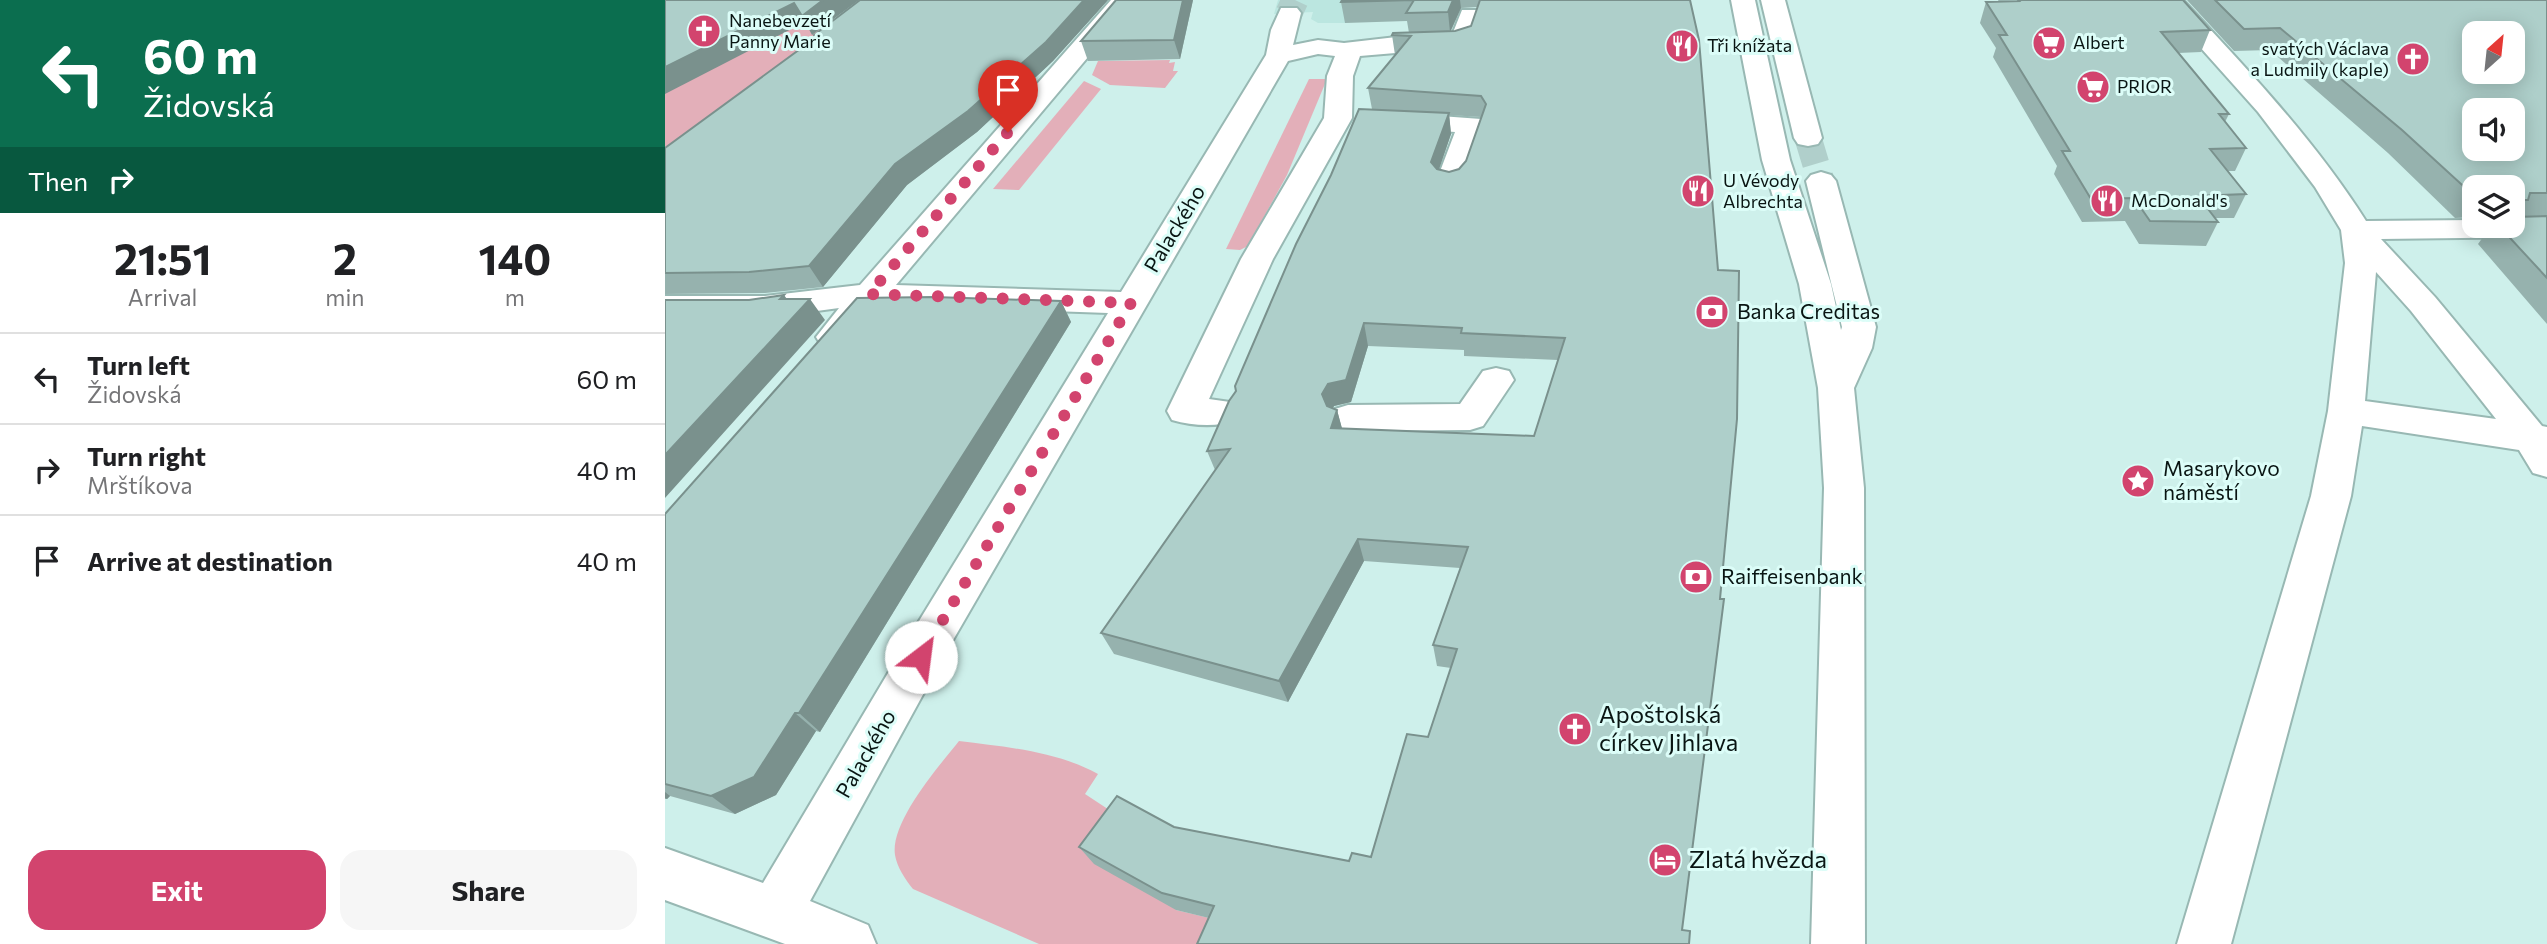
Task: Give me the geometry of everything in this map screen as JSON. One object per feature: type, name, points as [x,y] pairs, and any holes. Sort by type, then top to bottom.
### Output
[{"type":"street","points":[[808,365],[1124,0]]},
{"type":"street","points":[[1743,0],[1776,160],[1815,284],[1836,388],[1844,488],[1838,944]]},
{"type":"street","points":[[1773,0],[1808,138]]},
{"type":"street","points":[[2170,0],[2267,106],[2328,184],[2356,230],[2423,304],[2542,447]]},
{"type":"street","points":[[1360,119],[1340,76],[1348,57],[1344,50],[1405,43],[1457,42],[1464,39],[1470,15]]},
{"type":"street","name":"Palackého","points":[[775,913],[934,634],[1131,303],[1283,34],[1318,47],[1344,50]]},
{"type":"street","points":[[1360,119],[1471,125],[1451,182]]},
{"type":"street","points":[[1224,412],[1185,411],[1257,259],[1360,119]]},
{"type":"street","points":[[1821,181],[1859,327],[1855,348],[1836,388]]},
{"type":"street","points":[[2356,230],[2547,228]]},
{"type":"street","points":[[2204,944],[2331,496],[2346,411],[2361,263],[2356,230]]},
{"type":"street","points":[[665,307],[765,307],[869,294],[1131,303]]},
{"type":"street","points":[[1348,418],[1470,417],[1496,380]]},
{"type":"street","points":[[2346,411],[2542,447]]},
{"type":"street","points":[[665,874],[775,913],[849,944]]},
{"type":"shaded area","points":[[1278,0],[1353,0],[1345,23],[1318,23],[1311,19],[1313,12],[1274,14]]},
{"type":"shaded area","points":[[754,23],[839,25],[665,173],[665,77]]},
{"type":"shaded area","points":[[1170,60],[1169,63],[1175,62],[1173,71],[1178,71],[1165,88],[1110,85],[1092,75],[1098,61]]},
{"type":"shaded area","points":[[1309,79],[1327,79],[1287,175],[1248,246],[1240,250],[1226,249]]},
{"type":"shaded area","points":[[1084,81],[1101,89],[1019,190],[993,189]]},
{"type":"shaded area","points":[[959,741],[1048,755],[1098,774],[1085,794],[1126,821],[1176,910],[1226,922],[1217,944],[1039,944],[913,889],[898,864],[895,842],[900,827],[918,795]]},
{"type":"building","name":"Nanebevzetí Panny Marie","points":[[665,0],[823,0],[802,16],[794,3],[665,67]]},
{"type":"building","points":[[860,0],[1084,0],[1046,42],[968,111],[895,164],[809,266],[749,272],[665,273],[665,148],[815,38],[814,35]]},
{"type":"building","points":[[1116,0],[1183,0],[1174,40],[1081,41]]},
{"type":"building","points":[[1342,0],[1414,0],[1341,2]]},
{"type":"building","points":[[1414,0],[1453,0],[1448,12],[1406,13]]},
{"type":"building","points":[[1480,0],[1690,0],[1699,40],[1718,270],[1739,271],[1737,419],[1720,599],[1724,599],[1682,930],[1690,931],[1689,944],[1197,944],[1214,906],[1162,893],[1079,847],[1117,796],[1174,827],[1349,861],[1352,853],[1371,857],[1407,734],[1428,737],[1457,649],[1433,645],[1468,547],[1358,539],[1279,681],[1101,633],[1230,449],[1207,451],[1236,391],[1235,386],[1296,244],[1331,175],[1359,109],[1449,113],[1431,162],[1437,169],[1449,172],[1459,169],[1466,161],[1486,104],[1481,96],[1368,88],[1411,36],[1392,35],[1393,33],[1455,31],[1471,26]],"holes":[[[1364,323],[1462,328],[1461,333],[1565,338],[1534,436],[1331,428],[1337,410],[1327,406],[1322,394],[1328,384],[1346,380]]]},
{"type":"building","name":"PRIOR","points":[[2183,0],[2210,30],[2161,32],[2229,114],[2219,114],[2246,148],[2210,149],[2246,194],[2198,196],[2218,222],[2150,221],[2134,198],[2091,199],[2062,151],[2070,151],[1999,35],[2007,35],[1986,2]]},
{"type":"building","points":[[2215,0],[2547,0],[2547,193],[2530,193],[2528,200],[2525,200],[2525,175],[2462,175],[2462,185],[2402,130],[2280,28],[2244,29]]},
{"type":"building","points":[[2547,216],[2547,278],[2510,238],[2525,238],[2525,217]]},
{"type":"building","points":[[784,295],[780,299],[810,299],[665,455],[665,300],[749,300]]},
{"type":"building","points":[[934,297],[1061,301],[799,713],[795,713],[754,777],[711,796],[665,784],[665,514],[857,298]]},
{"type":"tunnel","points":[[1289,13],[1295,0]]},
{"type":"tunnel","points":[[1808,138],[1821,181]]},
{"type":"place","name":"Nanebevzetí Panny Marie","points":[[704,31]]},
{"type":"place","name":"Albert","points":[[2049,43]]},
{"type":"place","name":"Tři knížata","points":[[1682,46]]},
{"type":"place","name":"svatých Václava a Ludmily (kaple)","points":[[2413,59]]},
{"type":"place","name":"PRIOR","points":[[2093,87]]},
{"type":"place","name":"U Vévody Albrechta","points":[[1698,191]]},
{"type":"place","name":"McDonald's","points":[[2107,201]]},
{"type":"place","name":"Banka Creditas","points":[[1712,312]]},
{"type":"place","name":"Masarykovo náměstí","points":[[2138,481]]},
{"type":"place","name":"Raiffeisenbank","points":[[1696,577]]},
{"type":"place","name":"Apoštolská církev Jihlava","points":[[1575,729]]},
{"type":"place","name":"Zlatá hvězda","points":[[1665,860]]},
{"type":"route","points":[[921,657],[1131,303],[869,294],[1008,132]]}]
